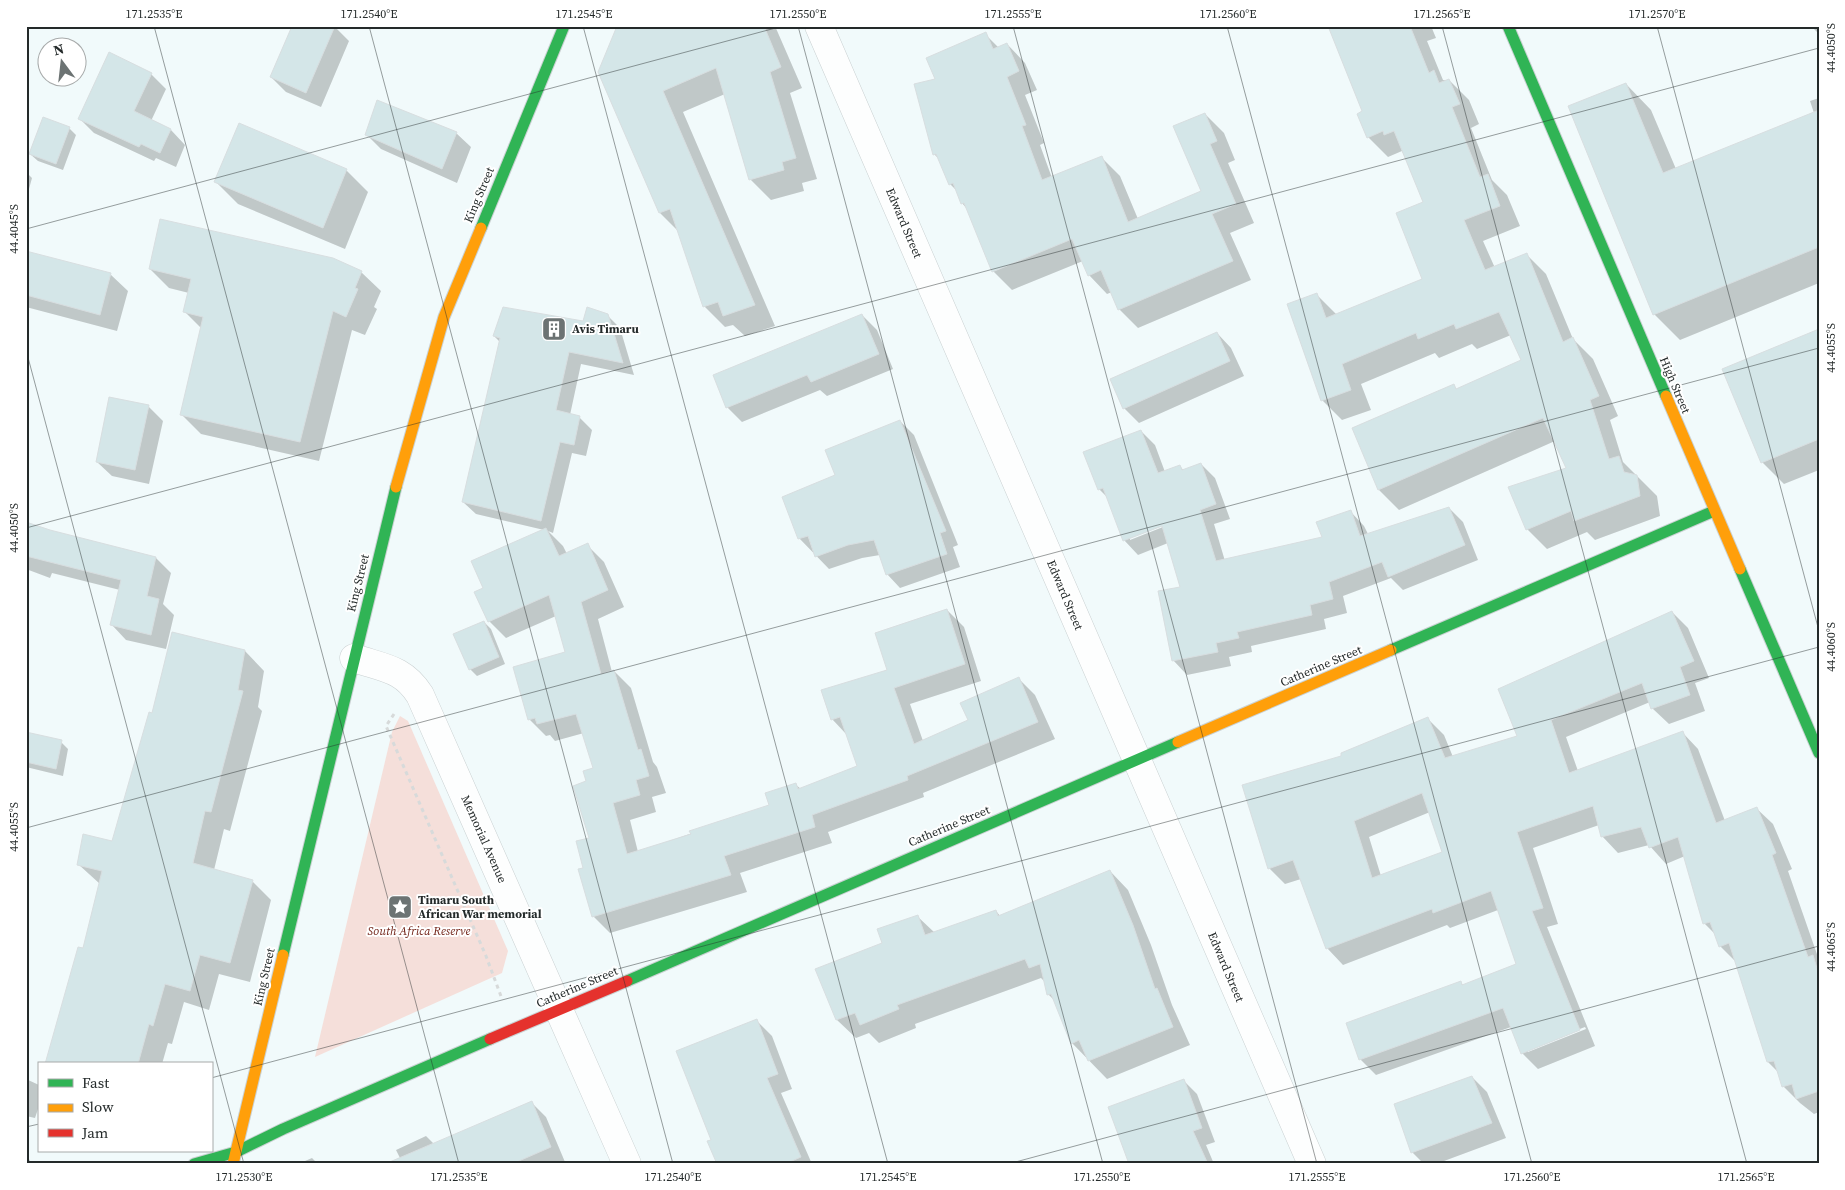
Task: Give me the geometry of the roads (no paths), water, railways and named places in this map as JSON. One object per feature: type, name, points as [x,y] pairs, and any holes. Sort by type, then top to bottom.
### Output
[{"type":"street","name":"King Street","points":[[235,1158],[404,453],[444,317],[564,26]]},
{"type":"street","name":"Edward Street","points":[[819,26],[1312,1164]]},
{"type":"street","name":"High Street","points":[[1508,26],[1819,753]]},
{"type":"street","name":"Catherine Street","points":[[194,1164],[235,1158],[283,1129],[1714,511]]},
{"type":"street","name":"Memorial Avenue","points":[[354,658],[401,673],[414,685],[420,695],[627,1164]]},
{"type":"place","name":"Avis Timaru","points":[[554,329]]},
{"type":"place","name":"Timaru South African War memorial","points":[[400,907]]},
{"type":"park label","name":"South Africa Reserve","points":[[419,931]]}]
